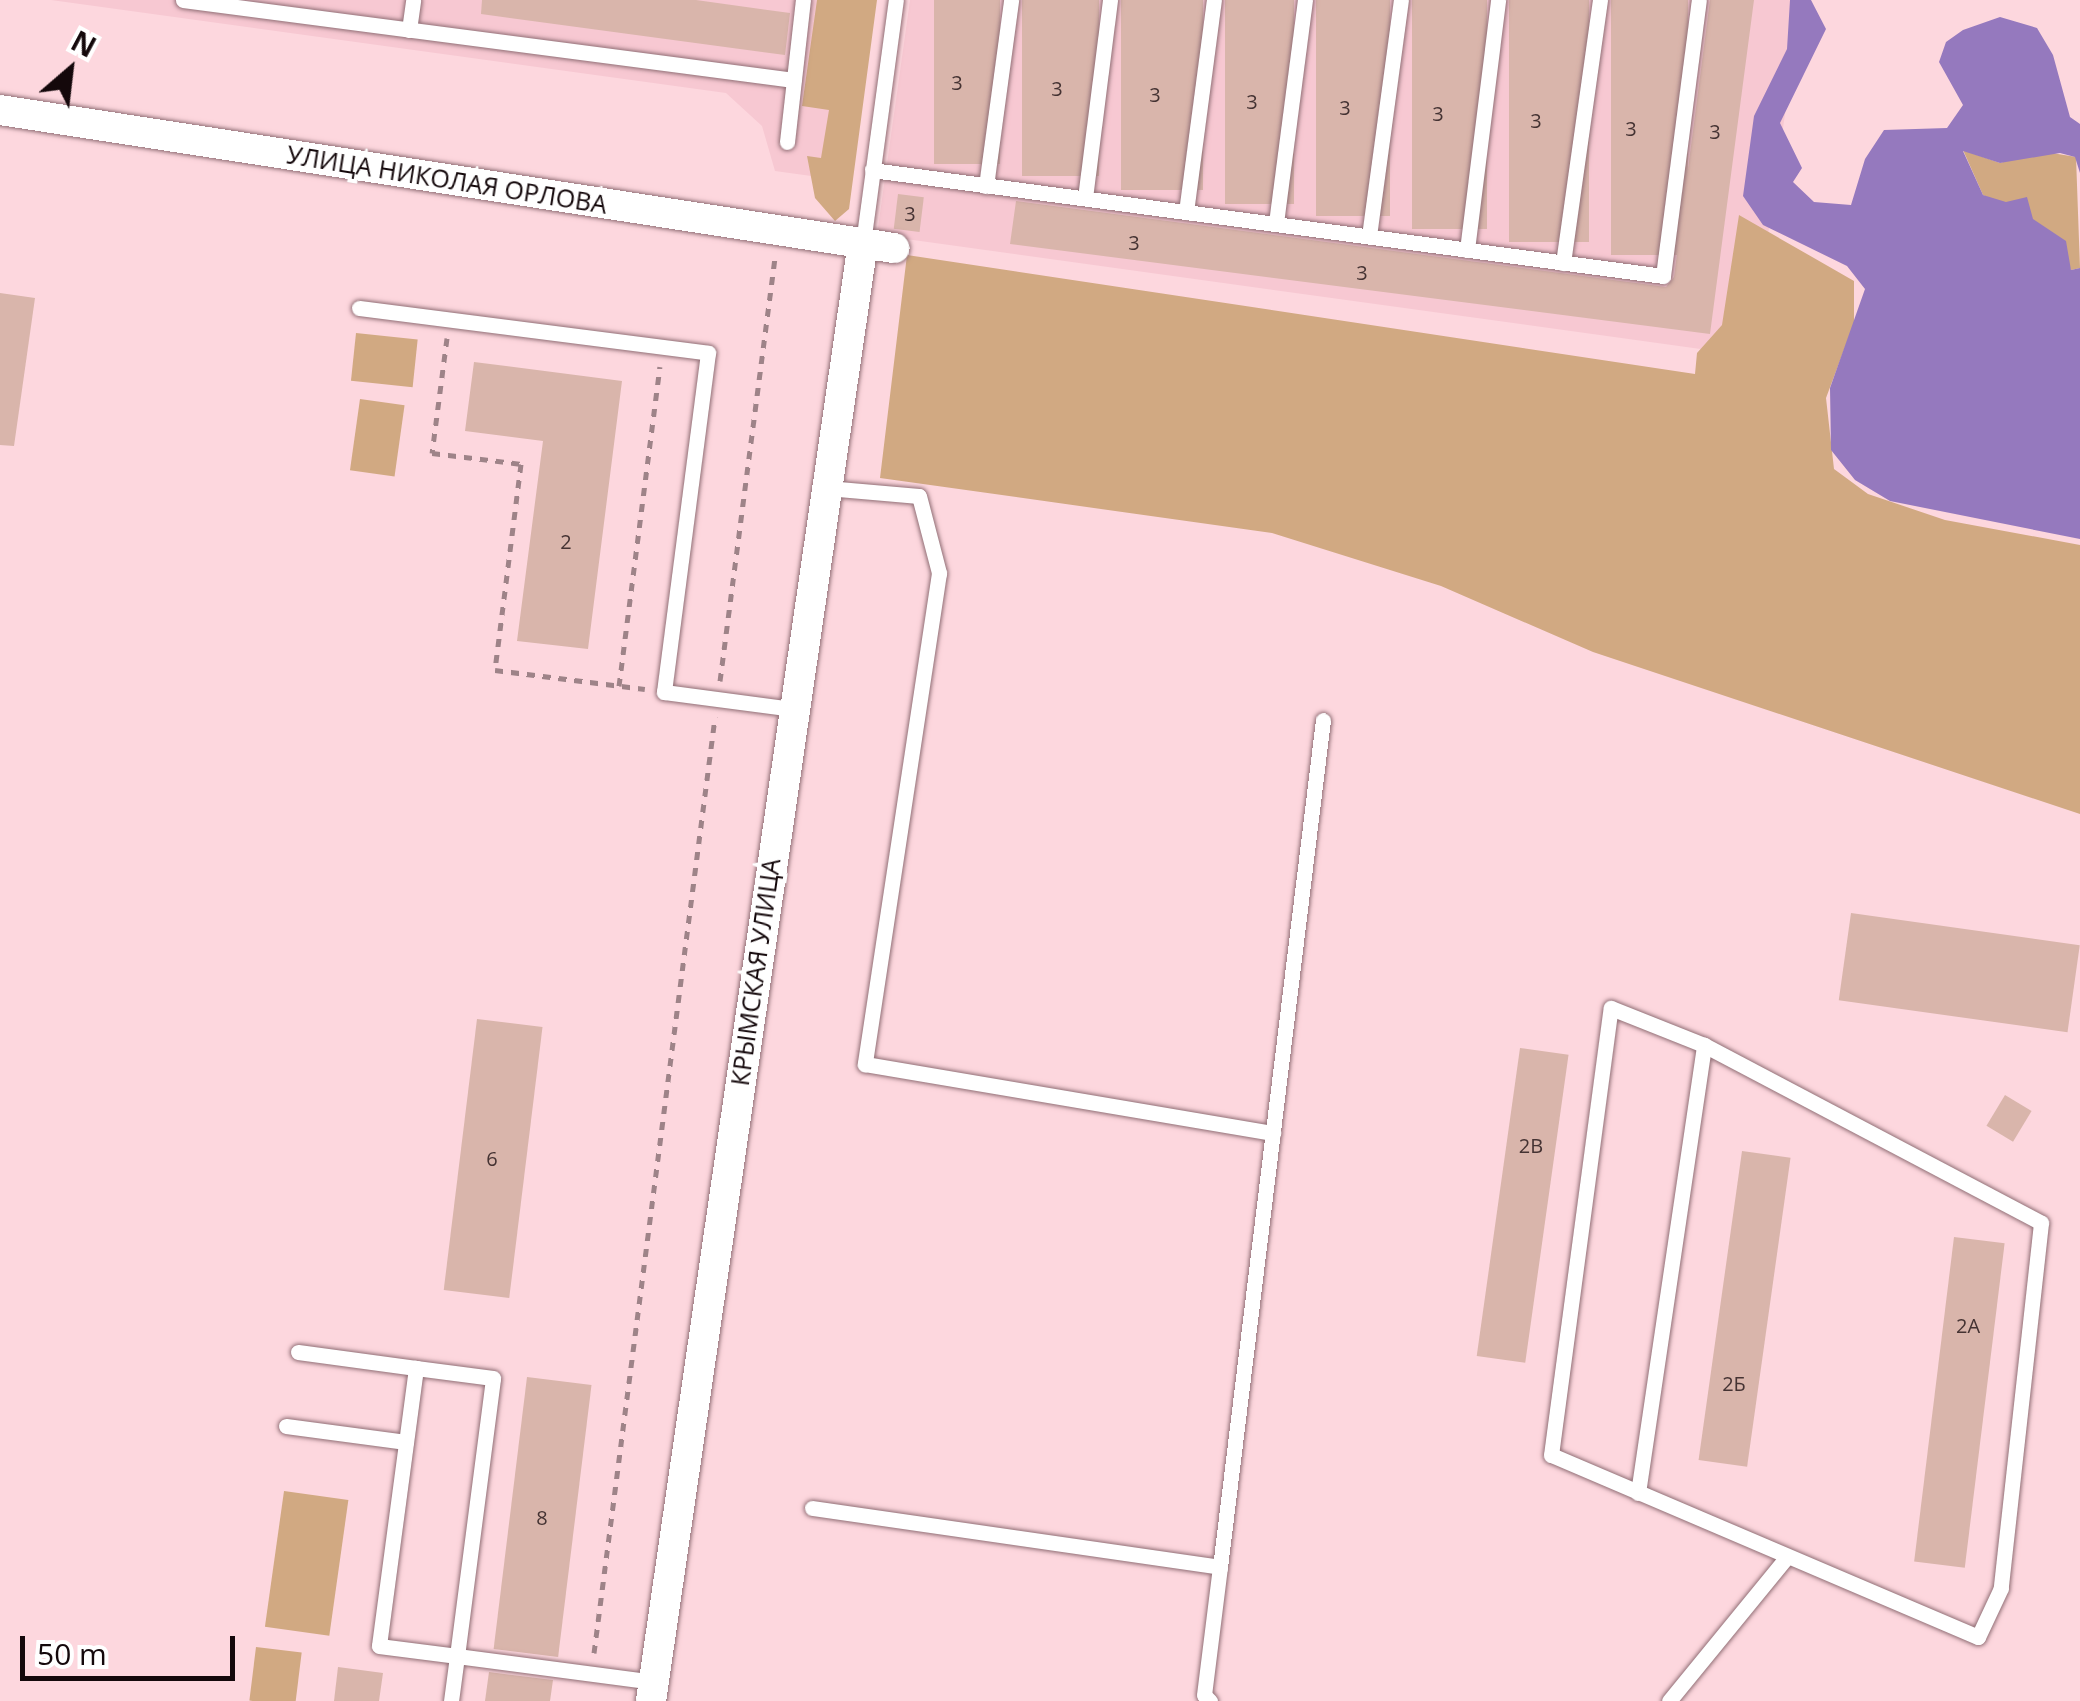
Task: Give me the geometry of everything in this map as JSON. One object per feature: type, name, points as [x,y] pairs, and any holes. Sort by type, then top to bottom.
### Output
[{"type":"street","name":"УЛИЦА НИКОЛАЯ ОРЛОВА","points":[[0,110],[894,248]]},
{"type":"street","name":"КРЫМСКАЯ УЛИЦА","points":[[652,1691],[863,244]]},
{"type":"lane","points":[[184,0],[794,80]]},
{"type":"lane","points":[[409,30],[412,0]]},
{"type":"lane","points":[[787,142],[803,0]]},
{"type":"lane","points":[[863,244],[896,0]]},
{"type":"lane","points":[[986,186],[1011,0]]},
{"type":"lane","points":[[1085,198],[1110,0]]},
{"type":"lane","points":[[1186,212],[1214,0]]},
{"type":"lane","points":[[1276,224],[1306,0]]},
{"type":"lane","points":[[1369,236],[1401,0]]},
{"type":"lane","points":[[1467,250],[1498,0]]},
{"type":"lane","points":[[1564,263],[1600,0]]},
{"type":"lane","points":[[872,170],[1662,276],[1699,0]]},
{"type":"lane","points":[[359,308],[708,353],[664,692],[794,709]]},
{"type":"lane","points":[[827,488],[919,496],[939,574],[865,1064],[1273,1133]]},
{"type":"lane","points":[[1210,1701],[1204,1695],[1323,720]]},
{"type":"lane","points":[[1611,1008],[1704,1045],[2042,1223],[2001,1588],[1978,1637],[1550,1455],[1611,1008]]},
{"type":"lane","points":[[1638,1493],[1704,1045]]},
{"type":"lane","points":[[298,1352],[493,1378],[451,1701]]},
{"type":"lane","points":[[416,1368],[380,1646],[592,1674],[652,1691]]},
{"type":"lane","points":[[286,1426],[406,1442]]},
{"type":"lane","points":[[812,1508],[1220,1568]]},
{"type":"lane","points":[[1669,1701],[1787,1557]]},
{"type":"path","points":[[592,1674],[778,230]]},
{"type":"path","points":[[450,320],[432,452],[521,464],[495,670],[664,692]]},
{"type":"path","points":[[619,686],[662,348]]},
{"type":"shaded area","points":[[51,0],[833,0],[844,93],[833,179],[775,171],[762,126],[726,93]]},
{"type":"shaded area","points":[[817,0],[877,0],[849,209],[835,221],[815,198],[807,156],[821,158],[829,110],[802,106]]},
{"type":"shaded area","points":[[910,0],[1801,0],[1751,356],[877,235]]},
{"type":"shaded area","points":[[1790,0],[1811,0],[1826,29],[1780,123],[1802,168],[1793,182],[1814,202],[1851,205],[1865,159],[1884,130],[1947,128],[1963,105],[1939,62],[1946,42],[1963,30],[2000,17],[2037,28],[2053,55],[2070,117],[2080,124],[2080,173],[2075,157],[2060,153],[2000,163],[1963,151],[1983,195],[2006,202],[2027,197],[2033,219],[2066,241],[2071,270],[2080,268],[2080,539],[1890,501],[1855,480],[1831,450],[1830,388],[1865,289],[1847,266],[1763,225],[1743,196],[1754,116],[1787,49]]},
{"type":"shaded area","points":[[1963,150],[2000,163],[2040,151],[2076,157],[2080,268],[2071,270],[2054,237],[2032,219],[1983,195]]},
{"type":"shaded area","points":[[1739,215],[1854,281],[1854,323],[1826,398],[1834,469],[1868,494],[1945,520],[2080,545],[2080,814],[1593,652],[1441,586],[1272,533],[880,478],[907,255],[1695,374],[1697,353],[1722,325]]},
{"type":"shaded area","points":[[356,333],[418,339],[413,387],[351,381]]},
{"type":"shaded area","points":[[360,399],[405,405],[395,477],[350,470]]},
{"type":"shaded area","points":[[284,1491],[348,1500],[329,1636],[265,1627]]},
{"type":"shaded area","points":[[256,1647],[302,1653],[296,1701],[249,1701]]},
{"type":"building","points":[[482,0],[696,0],[790,13],[785,55],[481,14]]},
{"type":"building","points":[[934,0],[1000,0],[1000,164],[934,164]]},
{"type":"building","points":[[1022,0],[1099,0],[1099,176],[1022,176]]},
{"type":"building","points":[[1121,0],[1203,0],[1203,190],[1121,190]]},
{"type":"building","points":[[1225,0],[1294,0],[1294,204],[1225,204]]},
{"type":"building","points":[[1316,0],[1390,0],[1390,216],[1316,216]]},
{"type":"building","points":[[1412,0],[1487,0],[1487,229],[1412,229]]},
{"type":"building","points":[[1509,0],[1589,0],[1589,242],[1509,242]]},
{"type":"building","points":[[1611,0],[1688,0],[1688,255],[1611,255]]},
{"type":"building","points":[[1710,0],[1754,0],[1710,334],[1010,244],[1016,201],[1666,287],[1674,277]]},
{"type":"building","points":[[898,194],[924,197],[920,232],[894,229]]},
{"type":"building","points":[[0,293],[35,298],[14,446],[0,445]]},
{"type":"building","points":[[474,362],[622,381],[588,649],[517,641],[543,441],[465,431]]},
{"type":"building","points":[[1851,913],[2080,945],[2068,1032],[1839,1000]]},
{"type":"building","points":[[477,1019],[543,1027],[509,1298],[444,1290]]},
{"type":"building","points":[[1520,1048],[1569,1055],[1525,1363],[1477,1356]]},
{"type":"building","points":[[2005,1095],[2032,1111],[2013,1142],[1986,1126]]},
{"type":"building","points":[[1742,1151],[1791,1158],[1747,1467],[1699,1460]]},
{"type":"building","points":[[1954,1237],[2005,1243],[1965,1568],[1914,1562]]},
{"type":"building","points":[[527,1377],[592,1385],[558,1657],[494,1649]]},
{"type":"building","points":[[338,1667],[383,1673],[379,1701],[334,1701]]},
{"type":"building","points":[[489,1672],[553,1680],[550,1701],[485,1701]]}]
